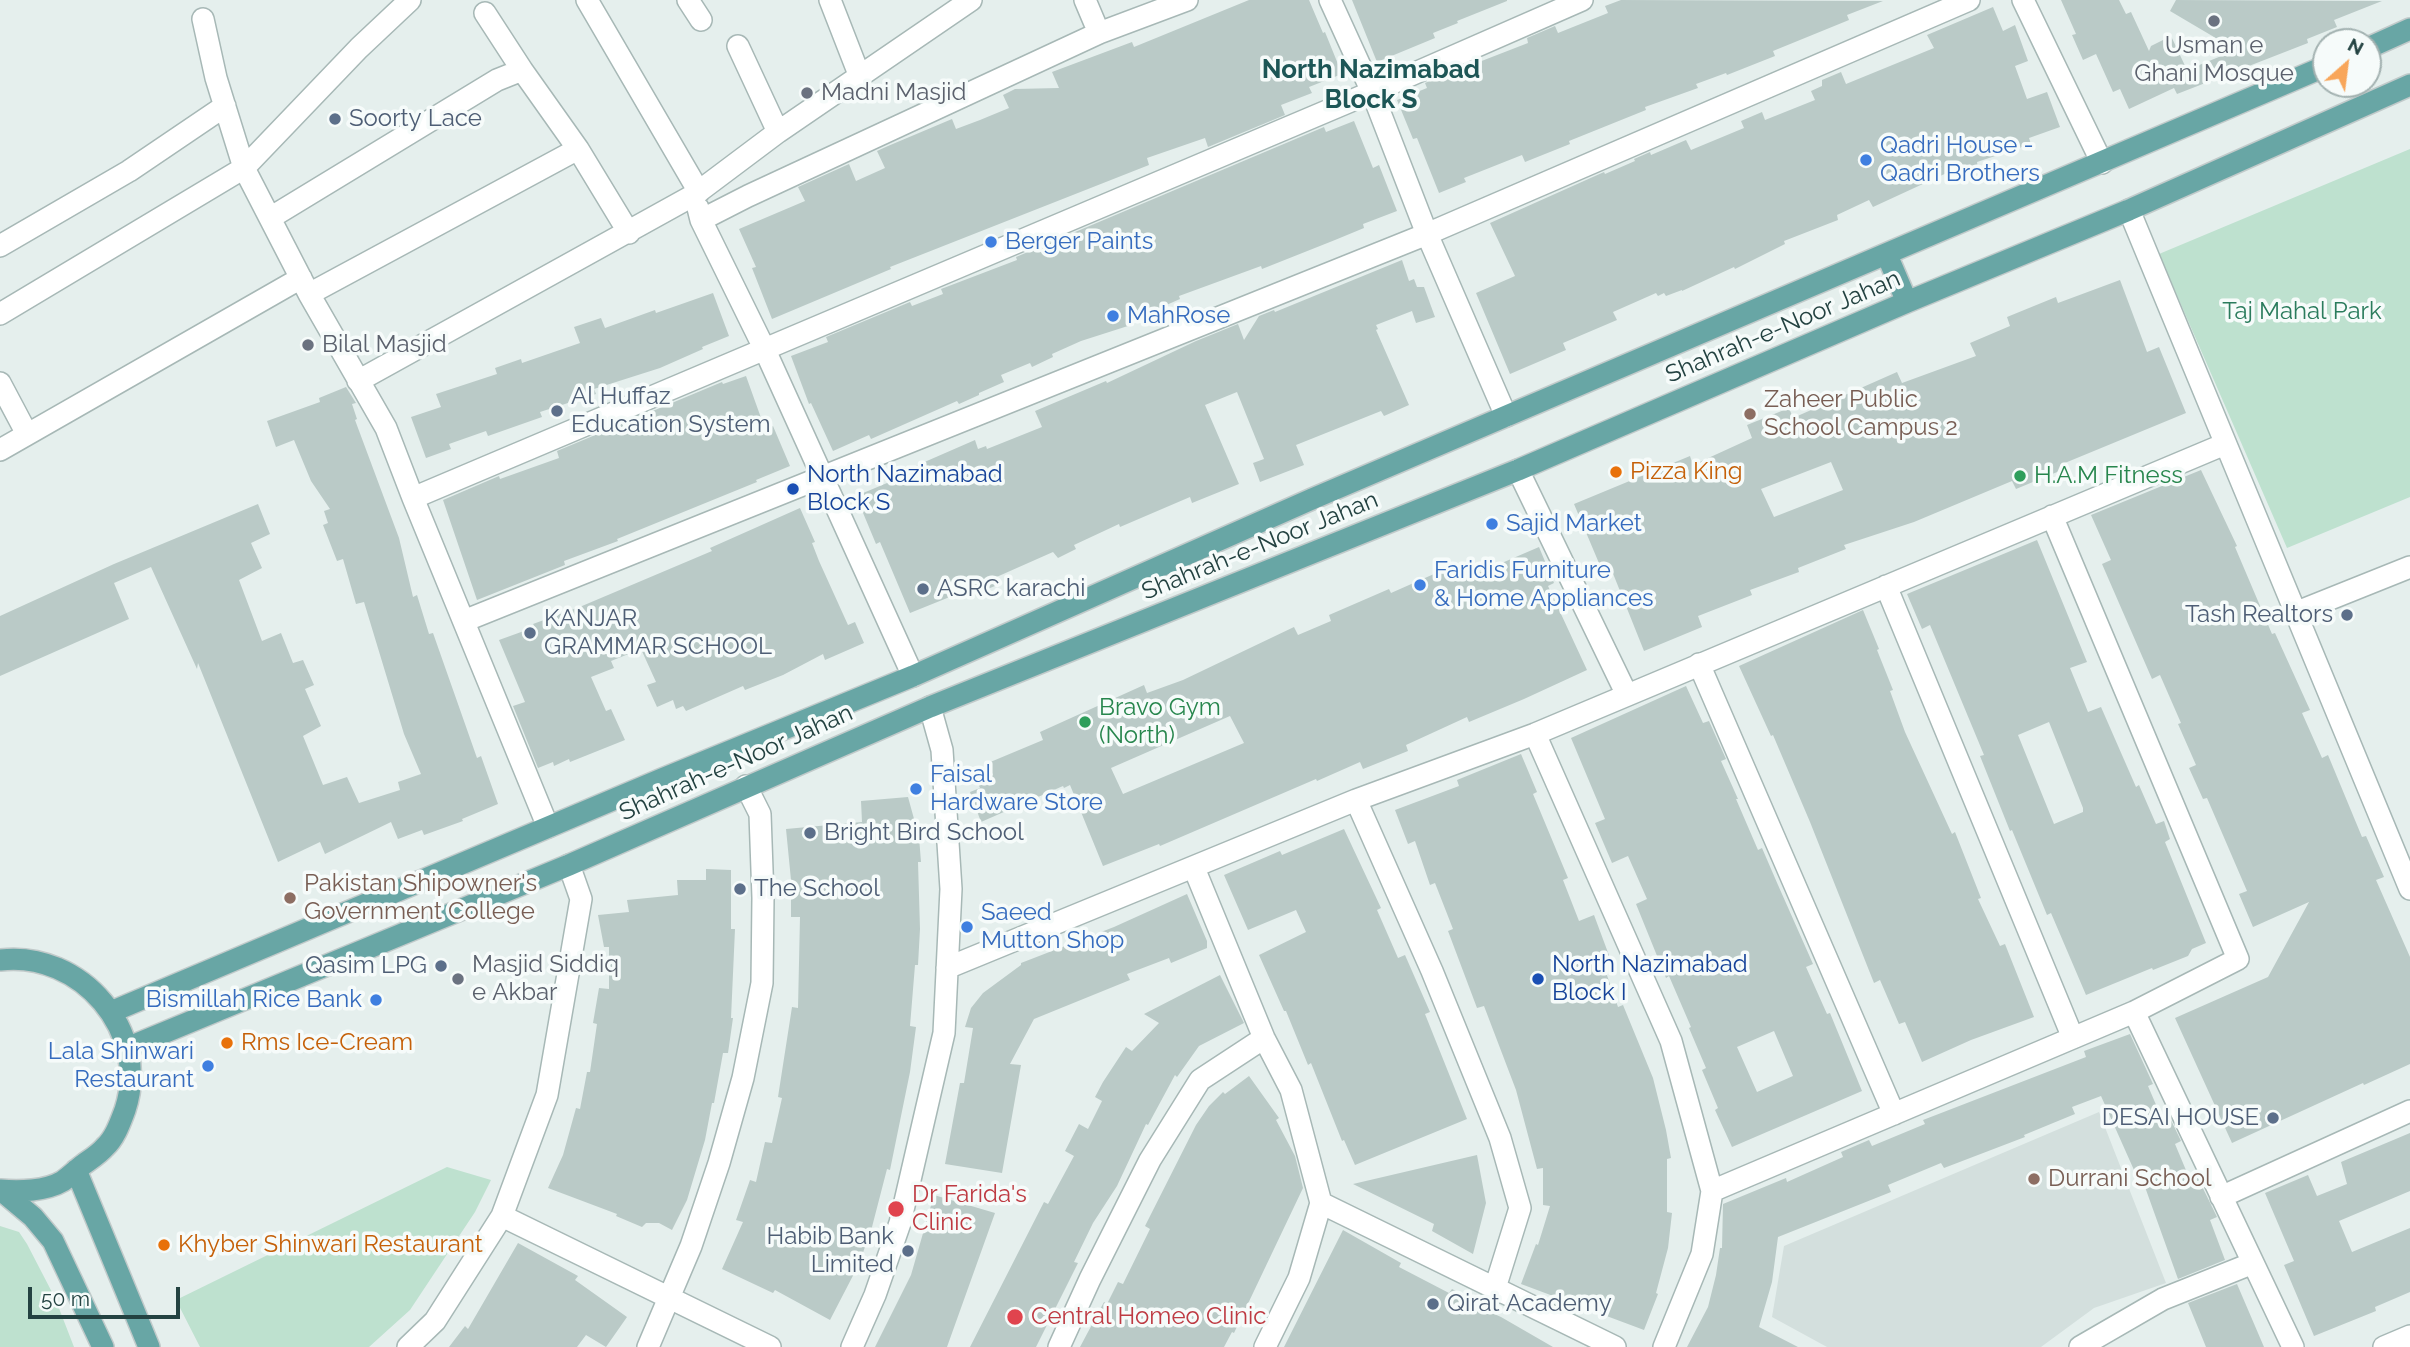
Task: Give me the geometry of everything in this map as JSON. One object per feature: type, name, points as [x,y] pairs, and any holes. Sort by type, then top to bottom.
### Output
[{"type":"main road","points":[[2382,42],[2410,29]]},
{"type":"main road","name":"Shahrah-e-Noor Jahan","points":[[111,1013],[548,827],[913,676],[1312,499],[2312,72]]},
{"type":"main road","name":"Shahrah-e-Noor Jahan","points":[[127,1048],[569,865],[930,707],[1518,470],[2129,209],[2410,85]]},
{"type":"main road","points":[[1887,254],[1907,302]]},
{"type":"main road","points":[[0,960],[35,961],[65,971],[91,989],[111,1013],[127,1048],[130,1074],[128,1100],[120,1125],[106,1147],[62,1181],[33,1190],[1,1191]]},
{"type":"main road","points":[[76,1170],[149,1347]]},
{"type":"main road","points":[[1,1191],[33,1217],[53,1241],[103,1347]]},
{"type":"street","points":[[0,314],[244,168],[359,48],[410,0]]},
{"type":"street","points":[[587,0],[697,194],[701,220],[764,348],[913,676]]},
{"type":"street","points":[[688,0],[701,20]]},
{"type":"street","points":[[831,0],[860,77]]},
{"type":"street","points":[[358,381],[697,194],[778,132],[971,0]]},
{"type":"street","points":[[1085,0],[1099,33]]},
{"type":"street","points":[[701,220],[1099,33],[1187,0]]},
{"type":"street","points":[[1330,0],[1372,92],[1427,234],[1506,416]]},
{"type":"street","points":[[413,498],[1372,92],[1582,0]]},
{"type":"street","points":[[464,621],[1427,234],[1969,0]]},
{"type":"street","points":[[2023,0],[2102,163]]},
{"type":"street","points":[[485,13],[578,149],[629,233]]},
{"type":"street","points":[[203,19],[216,78],[244,168],[305,286],[386,428],[548,827]]},
{"type":"street","points":[[738,46],[778,132]]},
{"type":"street","points":[[270,218],[497,79],[522,70]]},
{"type":"street","points":[[0,246],[129,172],[225,106]]},
{"type":"street","points":[[0,450],[305,286],[578,149]]},
{"type":"street","points":[[2129,209],[2410,889]]},
{"type":"street","points":[[0,383],[27,435]]},
{"type":"street","points":[[947,968],[1356,800],[1535,734],[2225,444]]},
{"type":"street","points":[[1518,470],[1627,695]]},
{"type":"street","points":[[1712,1191],[2134,1012],[2238,959],[2052,516]]},
{"type":"street","points":[[2295,613],[2410,567]]},
{"type":"street","points":[[1886,586],[2073,1038]]},
{"type":"street","points":[[1699,664],[1894,1114]]},
{"type":"street","points":[[852,1347],[875,1295],[900,1223],[944,1033],[951,889],[942,750],[930,707]]},
{"type":"street","points":[[1535,734],[1671,1041],[1712,1191],[1702,1254],[1664,1347]]},
{"type":"street","points":[[648,1347],[670,1298],[719,1163],[743,1078],[762,983],[760,814],[746,786]]},
{"type":"street","points":[[1356,800],[1433,971],[1500,1138],[1520,1208],[1495,1288]]},
{"type":"street","points":[[408,1347],[435,1321],[502,1216],[547,1095],[581,899],[569,865]]},
{"type":"street","points":[[1194,868],[1264,1038],[1291,1090],[1321,1203],[1299,1278],[1265,1347]]},
{"type":"street","points":[[2134,1012],[2292,1347]]},
{"type":"street","points":[[1059,1347],[1150,1160],[1200,1080],[1264,1038]]},
{"type":"street","points":[[2221,1197],[2410,1111]]},
{"type":"street","points":[[1321,1203],[1615,1347]]},
{"type":"street","points":[[502,1216],[770,1347]]},
{"type":"street","points":[[2080,1347],[2163,1299],[2253,1263]]},
{"type":"street","points":[[2384,1347],[2410,1336]]},
{"type":"shaded area","name":"Durrani School","points":[[2099,1112],[2166,1283],[2094,1308],[2041,1347],[1827,1347],[1772,1317],[1784,1246]]},
{"type":"green space","name":"Taj Mahal Park","points":[[2410,149],[2410,497],[2287,548],[2159,254]]},
{"type":"green space","points":[[447,1167],[491,1180],[475,1212],[410,1310],[369,1347],[200,1347],[176,1300]]},
{"type":"green space","points":[[0,1226],[19,1232],[27,1244],[55,1298],[74,1347],[0,1347]]},
{"type":"building","points":[[1249,0],[1309,0],[1342,74],[1309,87],[1312,93],[1281,105],[1285,115],[1208,147],[1205,138],[1147,158],[1149,165],[890,267],[891,269],[772,319],[752,268],[756,267],[739,229],[805,201],[798,187],[849,164],[856,181],[885,168],[877,151],[952,119],[956,129],[1009,108],[1003,95],[1015,89],[1059,88],[1052,72],[1132,42],[1134,47]]},
{"type":"building","points":[[1352,0],[1507,1],[1457,21],[1458,23],[1433,33],[1435,38],[1377,62]]},
{"type":"building","points":[[1621,0],[1883,1],[1847,15],[1849,20],[1773,51],[1775,56],[1696,84],[1698,88],[1645,107],[1646,110],[1525,162],[1522,155],[1464,178],[1466,182],[1439,193],[1417,138],[1413,139],[1397,100],[1427,88],[1425,83],[1478,60],[1479,62],[1528,43],[1527,38],[1555,26],[1558,33],[1608,13],[1605,6]]},
{"type":"building","points":[[2061,0],[2119,0],[2126,14],[2131,12],[2149,51],[2151,46],[2171,36],[2187,70],[2236,50],[2170,11],[2176,0],[2382,1],[2334,20],[2337,27],[2334,28],[2312,28],[2312,37],[2307,39],[2308,43],[2177,94],[2174,88],[2129,109],[2120,89],[2113,92],[2096,54],[2083,60],[2072,35],[2076,34]]},
{"type":"building","points":[[1993,7],[2003,31],[2015,25],[2028,61],[2015,66],[2027,99],[2047,92],[2060,127],[2029,138],[2031,144],[1977,162],[1978,168],[1964,176],[1951,171],[1873,207],[1869,200],[1837,215],[1838,220],[1784,241],[1785,244],[1735,269],[1734,267],[1666,296],[1664,293],[1658,296],[1656,293],[1613,312],[1617,320],[1563,343],[1566,350],[1510,374],[1476,293],[1515,276],[1490,223],[1635,161],[1634,159],[1650,152],[1651,155],[1686,140],[1691,150],[1744,128],[1741,121],[1762,112],[1765,120],[1815,100],[1811,91],[1822,86],[1822,80],[1841,72],[1846,84],[1934,48],[1927,35]]},
{"type":"building","points":[[1354,121],[1373,168],[1379,165],[1397,211],[1363,224],[1364,228],[1262,269],[1261,266],[1179,296],[1180,299],[1130,321],[1131,325],[1081,341],[1052,354],[1053,357],[1032,367],[1030,363],[1001,375],[1004,382],[959,404],[957,401],[871,439],[869,435],[833,451],[811,403],[809,404],[791,356],[828,342],[826,337],[910,302],[912,306],[943,294],[941,289],[1017,260],[1016,257],[1324,127],[1326,132]]},
{"type":"building","points":[[1402,260],[1409,281],[1414,279],[1417,287],[1424,287],[1435,317],[1416,323],[1412,311],[1376,325],[1409,405],[1384,416],[1381,411],[1296,445],[1304,465],[1260,482],[1253,463],[1264,459],[1237,392],[1205,405],[1239,484],[1192,503],[1190,497],[1120,527],[1119,524],[1074,545],[1076,549],[1058,558],[1053,552],[992,579],[995,586],[975,594],[972,588],[910,613],[880,542],[876,544],[856,496],[899,478],[897,474],[975,440],[978,449],[986,446],[987,449],[1042,427],[1035,411],[1106,381],[1107,383],[1238,324],[1244,340],[1259,316],[1274,310],[1275,312]]},
{"type":"building","points":[[2120,280],[2147,352],[2159,347],[2186,413],[2060,465],[2062,470],[2016,489],[2012,481],[1914,522],[1844,545],[1846,549],[1798,568],[1799,572],[1750,590],[1752,595],[1698,616],[1702,627],[1644,651],[1612,571],[1604,575],[1574,504],[1690,456],[1693,465],[1752,438],[1747,425],[1789,408],[1793,418],[1897,372],[1902,383],[1976,356],[1970,343],[2010,326],[2007,317],[2056,297],[2058,303]],"holes":[[[1831,462],[1843,490],[1774,517],[1761,489]]]},
{"type":"building","points":[[713,293],[729,336],[660,368],[594,389],[596,394],[540,412],[542,417],[488,436],[486,431],[449,444],[451,449],[426,458],[411,417],[441,407],[436,394],[497,374],[495,368],[521,359],[522,363],[580,343],[574,327],[601,318],[605,328]]},
{"type":"building","points":[[746,376],[765,429],[773,426],[790,466],[617,539],[618,541],[564,561],[565,565],[477,600],[443,500],[499,476],[500,479],[559,458],[557,451],[722,382],[723,384]]},
{"type":"building","points":[[346,387],[356,403],[352,404],[357,419],[355,420],[399,538],[413,597],[417,595],[429,634],[433,633],[477,758],[481,756],[498,804],[462,819],[463,821],[424,835],[422,830],[398,839],[391,822],[325,854],[320,842],[278,862],[198,663],[197,669],[151,567],[114,583],[129,619],[0,676],[0,616],[114,564],[258,504],[270,534],[251,543],[262,568],[239,580],[262,641],[281,633],[293,663],[303,660],[314,685],[305,689],[321,726],[303,736],[323,785],[347,777],[359,803],[400,790],[398,782],[421,774],[404,734],[364,602],[356,604],[343,559],[337,561],[323,525],[328,523],[324,511],[330,509],[311,481],[294,440],[276,447],[267,421],[320,402],[319,398]]},
{"type":"building","points":[[2201,470],[2237,546],[2235,547],[2272,634],[2275,633],[2310,710],[2302,713],[2322,758],[2328,755],[2362,837],[2366,836],[2384,877],[2376,880],[2410,957],[2410,1064],[2232,1143],[2175,1018],[2268,977],[2309,902],[2253,927],[2239,894],[2247,891],[2207,798],[2203,799],[2189,768],[2196,765],[2178,724],[2181,723],[2160,675],[2152,679],[2102,564],[2111,560],[2091,515]]},
{"type":"building","points":[[800,508],[815,542],[812,543],[819,561],[848,625],[855,622],[864,643],[825,660],[823,654],[783,675],[745,690],[743,686],[686,711],[683,706],[676,709],[673,700],[657,707],[647,685],[656,682],[641,649],[611,661],[614,668],[591,677],[606,711],[611,709],[625,740],[570,762],[569,759],[554,766],[553,762],[538,768],[513,706],[525,702],[499,640],[712,551],[710,548]]},
{"type":"building","points":[[2037,540],[2087,662],[2070,668],[2088,712],[2101,707],[2136,787],[2139,785],[2156,824],[2164,821],[2170,839],[2165,842],[2206,943],[2192,949],[2188,956],[2086,995],[2051,913],[2047,915],[2012,830],[2010,831],[1980,756],[1984,755],[1930,625],[1922,629],[1907,594]],"holes":[[[2049,722],[2083,812],[2054,824],[2018,735]]]},
{"type":"building","points":[[1539,547],[1554,583],[1548,586],[1587,670],[1469,722],[1467,717],[1406,745],[1408,751],[1363,769],[1360,762],[1160,846],[1159,844],[1103,866],[1070,785],[981,822],[970,792],[980,788],[977,781],[993,775],[988,763],[1043,740],[1040,732],[1144,685],[1147,693],[1183,680],[1294,627],[1298,635],[1331,621],[1329,615],[1389,589],[1391,593],[1452,566],[1460,581]],"holes":[[[1230,716],[1244,743],[1123,794],[1111,768]]]},
{"type":"building","points":[[1863,610],[1879,649],[1877,650],[1893,690],[1890,691],[1905,732],[1952,834],[1955,832],[1981,898],[1978,899],[2000,946],[2005,944],[2034,1017],[1971,1040],[1922,1062],[1905,1022],[1899,1024],[1880,980],[1874,983],[1773,735],[1771,736],[1739,666]]},
{"type":"building","points":[[1686,686],[1703,723],[1709,721],[1726,759],[1721,761],[1736,799],[1758,850],[1762,848],[1813,964],[1806,967],[1827,1014],[1830,1013],[1862,1091],[1732,1147],[1715,1110],[1718,1108],[1702,1070],[1706,1068],[1689,1028],[1691,1027],[1669,976],[1666,978],[1636,904],[1647,899],[1628,856],[1612,863],[1595,823],[1605,819],[1571,738]],"holes":[[[1774,1031],[1793,1076],[1757,1092],[1737,1047]]]},
{"type":"building","points":[[1521,754],[1537,792],[1533,794],[1568,878],[1563,880],[1579,921],[1594,915],[1610,958],[1602,961],[1618,1007],[1623,1005],[1653,1078],[1666,1130],[1671,1158],[1667,1159],[1667,1212],[1672,1213],[1668,1248],[1656,1293],[1658,1294],[1644,1330],[1521,1284],[1536,1244],[1538,1245],[1550,1206],[1543,1205],[1543,1168],[1537,1169],[1516,1090],[1484,1006],[1477,1008],[1448,931],[1453,929],[1435,883],[1430,885],[1415,841],[1408,844],[1395,810],[1459,786],[1457,780]]},
{"type":"building","points":[[908,797],[919,837],[921,862],[918,862],[918,965],[915,965],[910,1026],[916,1027],[910,1072],[890,1170],[887,1169],[872,1227],[859,1264],[830,1320],[775,1290],[773,1293],[722,1269],[743,1222],[736,1220],[750,1180],[756,1182],[765,1142],[772,1143],[782,1098],[778,1097],[792,1007],[798,1008],[800,917],[791,917],[786,829],[862,822],[861,801]]},
{"type":"building","points":[[1344,829],[1381,908],[1377,910],[1398,958],[1405,955],[1430,1012],[1425,1014],[1467,1119],[1355,1165],[1344,1140],[1342,1141],[1311,1063],[1308,1065],[1259,955],[1306,932],[1296,910],[1248,930],[1224,875],[1280,851],[1282,855]]},
{"type":"building","points":[[706,869],[731,870],[731,929],[735,929],[733,1018],[728,1053],[723,1053],[705,1140],[687,1200],[672,1230],[659,1223],[646,1223],[642,1227],[616,1216],[617,1214],[548,1188],[563,1155],[576,1108],[580,1109],[587,1072],[590,1072],[597,1024],[593,1023],[599,988],[609,989],[609,947],[604,947],[598,915],[629,912],[627,900],[678,895],[677,880],[706,880]]},
{"type":"building","points":[[1187,894],[1207,941],[1207,948],[1171,963],[1169,958],[1127,974],[1130,980],[1034,1019],[1010,1064],[1021,1065],[1002,1173],[945,1164],[960,1083],[964,1083],[973,1028],[965,1027],[971,1008],[983,993],[1021,963],[1114,927]]},
{"type":"building","points":[[1220,975],[1244,1023],[1199,1046],[1177,1077],[1175,1075],[1148,1125],[1146,1124],[1117,1186],[1093,1223],[1074,1262],[1078,1263],[1036,1347],[970,1347],[1044,1202],[1048,1204],[1074,1156],[1065,1151],[1079,1124],[1088,1129],[1102,1101],[1095,1097],[1103,1082],[1126,1047],[1132,1051],[1159,1023],[1144,1014]]},
{"type":"building","points":[[2130,1034],[2153,1084],[2148,1086],[2163,1121],[2170,1118],[2181,1141],[2175,1144],[2188,1175],[2195,1172],[2217,1217],[2210,1220],[2225,1260],[2178,1279],[2145,1187],[2142,1188],[2101,1096],[2072,1107],[2075,1114],[2024,1135],[2025,1137],[1944,1168],[1941,1163],[1888,1185],[1891,1192],[1778,1237],[1772,1282],[1759,1327],[1798,1347],[1687,1347],[1708,1307],[1722,1248],[1723,1204],[1786,1178],[1787,1182],[1843,1157],[1841,1152],[1869,1140],[1872,1146],[1925,1124],[1923,1120],[2086,1057],[2084,1051]]},
{"type":"building","points":[[1249,1076],[1279,1118],[1276,1120],[1295,1156],[1303,1188],[1234,1333],[1232,1332],[1224,1347],[1080,1347],[1104,1302],[1107,1304],[1118,1282],[1123,1284],[1150,1229],[1145,1226],[1196,1125],[1223,1092],[1225,1094]]},
{"type":"building","points":[[2410,1133],[2410,1191],[2339,1221],[2352,1252],[2410,1228],[2410,1292],[2375,1307],[2376,1311],[2314,1336],[2284,1265],[2294,1261],[2265,1193],[2308,1175],[2317,1196],[2347,1184],[2341,1162]]},
{"type":"building","points":[[1477,1155],[1486,1203],[1473,1254],[1432,1231],[1434,1224],[1353,1184]]},
{"type":"building","points":[[934,1195],[995,1213],[947,1347],[875,1347],[911,1275]]},
{"type":"building","points":[[1343,1230],[1401,1263],[1399,1267],[1449,1293],[1452,1289],[1474,1300],[1472,1304],[1501,1317],[1553,1347],[1284,1347]]},
{"type":"building","points":[[518,1243],[578,1276],[575,1280],[627,1317],[606,1347],[586,1335],[577,1347],[449,1347],[465,1326],[468,1329]]},
{"type":"building","points":[[2237,1284],[2264,1347],[2206,1347],[2188,1303]]},
{"type":"place","name":"Usman e Ghani Mosque","points":[[2214,21]]},
{"type":"place","name":"Madni Masjid","points":[[807,93]]},
{"type":"place","name":"Soorty Lace","points":[[335,119]]},
{"type":"place","name":"Qadri House - Qadri Brothers","points":[[1866,160]]},
{"type":"place","name":"Berger Paints","points":[[991,242]]},
{"type":"place","name":"MahRose","points":[[1113,316]]},
{"type":"place","name":"Bilal Masjid","points":[[308,345]]},
{"type":"place","name":"Al Huffaz Education System","points":[[557,411]]},
{"type":"place","name":"Zaheer Public School Campus 2","points":[[1750,414]]},
{"type":"place","name":"Pizza King","points":[[1616,472]]},
{"type":"place","name":"H.A.M Fitness","points":[[2020,476]]},
{"type":"place","name":"North Nazimabad Block S","points":[[793,489]]},
{"type":"place","name":"Sajid Market","points":[[1492,524]]},
{"type":"place","name":"Faridis Furniture & Home Appliances","points":[[1420,585]]},
{"type":"place","name":"ASRC karachi","points":[[923,589]]},
{"type":"place","name":"Tash Realtors","points":[[2347,615]]},
{"type":"place","name":"KANJAR GRAMMAR SCHOOL","points":[[530,633]]},
{"type":"place","name":"Bravo Gym (North)","points":[[1085,722]]},
{"type":"place","name":"Faisal Hardware Store","points":[[916,789]]},
{"type":"place","name":"Bright Bird School","points":[[810,833]]},
{"type":"place","name":"The School","points":[[740,889]]},
{"type":"place","name":"Pakistan Shipowner's Government College","points":[[290,898]]},
{"type":"place","name":"Saeed Mutton Shop","points":[[967,927]]},
{"type":"place","name":"Qasim LPG","points":[[441,966]]},
{"type":"place","name":"Masjid Siddiq e Akbar","points":[[458,979]]},
{"type":"place","name":"North Nazimabad Block I","points":[[1538,979]]},
{"type":"place","name":"Bismillah Rice Bank","points":[[376,1000]]},
{"type":"place","name":"Rms Ice-Cream","points":[[227,1043]]},
{"type":"place","name":"Lala Shinwari Restaurant","points":[[208,1066]]},
{"type":"place","name":"DESAI HOUSE","points":[[2273,1118]]},
{"type":"place","name":"Durrani School","points":[[2034,1179]]},
{"type":"place","name":"Dr Farida's Clinic","points":[[896,1209]]},
{"type":"place","name":"Khyber Shinwari Restaurant","points":[[164,1245]]},
{"type":"place","name":"Habib Bank Limited","points":[[908,1251]]},
{"type":"place","name":"Qirat Academy","points":[[1433,1304]]},
{"type":"place","name":"Central Homeo Clinic","points":[[1015,1317]]},
{"type":"district","name":"North Nazimabad Block S","points":[[1371,85]]}]
